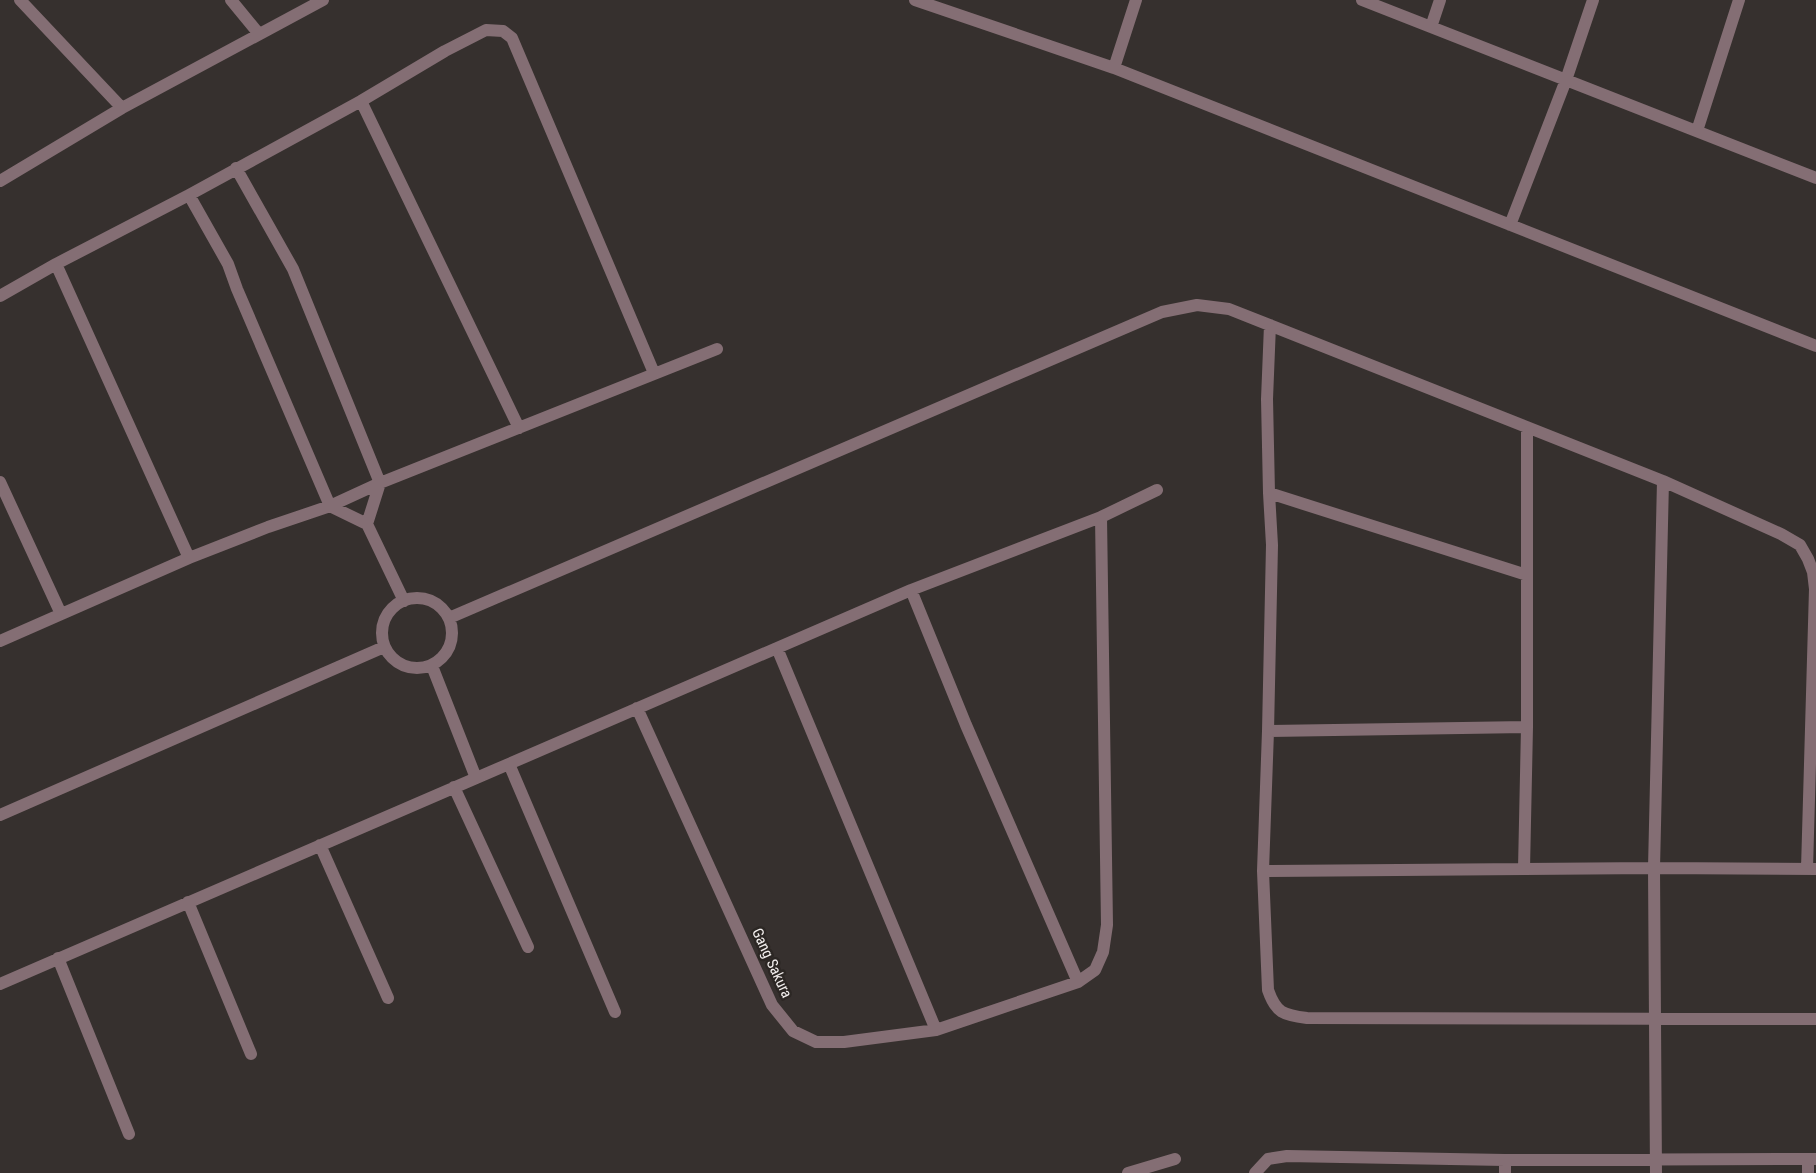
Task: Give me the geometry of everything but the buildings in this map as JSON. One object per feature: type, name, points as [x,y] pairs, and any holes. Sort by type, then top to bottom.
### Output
[{"type":"street","points":[[20,0],[122,108]]},
{"type":"street","points":[[231,0],[259,34]]},
{"type":"street","points":[[0,181],[122,108],[323,0]]},
{"type":"street","points":[[915,0],[1114,68],[1816,346]]},
{"type":"street","points":[[1114,68],[1136,0]]},
{"type":"street","points":[[1362,0],[1816,178]]},
{"type":"street","points":[[1431,27],[1440,0]]},
{"type":"street","points":[[1510,225],[1566,80],[1593,0]]},
{"type":"street","points":[[1697,131],[1739,0]]},
{"type":"street","points":[[0,296],[56,264],[189,195],[361,101],[445,51],[486,30],[503,31],[512,38],[654,373]]},
{"type":"street","points":[[361,101],[519,428]]},
{"type":"street","points":[[236,168],[293,269],[380,483],[367,524]]},
{"type":"street","points":[[189,195],[228,264],[236,289],[330,506],[367,524],[404,601]]},
{"type":"street","points":[[56,264],[189,558]]},
{"type":"street","points":[[450,618],[1162,312],[1197,306],[1229,309],[1663,481],[1781,534],[1800,545],[1812,560],[1815,589],[1811,869],[1654,868],[1263,871]]},
{"type":"street","points":[[1270,325],[1267,399],[1272,545],[1263,871],[1268,990],[1272,1002],[1279,1011],[1289,1016],[1307,1018],[1816,1019]]},
{"type":"street","points":[[0,641],[189,558],[268,527],[330,506],[380,483],[717,349]]},
{"type":"street","points":[[1524,869],[1527,727],[1527,427]]},
{"type":"street","points":[[1656,1173],[1654,868],[1663,481]]},
{"type":"street","points":[[0,482],[61,614]]},
{"type":"street","points":[[0,984],[911,590],[1101,517],[1157,490]]},
{"type":"street","points":[[1269,493],[1527,575]]},
{"type":"street","name":"Gang Sakura","points":[[637,708],[772,1005],[793,1031],[816,1042],[844,1042],[936,1030],[1078,982],[1095,970],[1103,952],[1107,925],[1101,517]]},
{"type":"street","points":[[911,590],[966,725],[1078,982]]},
{"type":"street","points":[[414,598],[425,599],[440,606],[450,618],[453,629],[449,651],[442,660],[432,666],[421,669],[399,664],[384,648],[382,625],[386,615],[394,606],[404,601],[414,598]]},
{"type":"street","points":[[0,815],[384,648]]},
{"type":"street","points":[[778,648],[936,1030]]},
{"type":"street","points":[[432,666],[476,778]]},
{"type":"street","points":[[1268,731],[1527,727]]},
{"type":"street","points":[[509,764],[615,1012]]},
{"type":"street","points":[[454,787],[528,947]]},
{"type":"street","points":[[320,845],[388,998]]},
{"type":"street","points":[[188,902],[251,1054]]},
{"type":"street","points":[[58,958],[129,1134]]},
{"type":"street","points":[[1255,1173],[1268,1160],[1287,1156],[1505,1167],[1656,1160],[1812,1159],[1808,1173]]},
{"type":"street","points":[[1128,1173],[1175,1159]]}]
